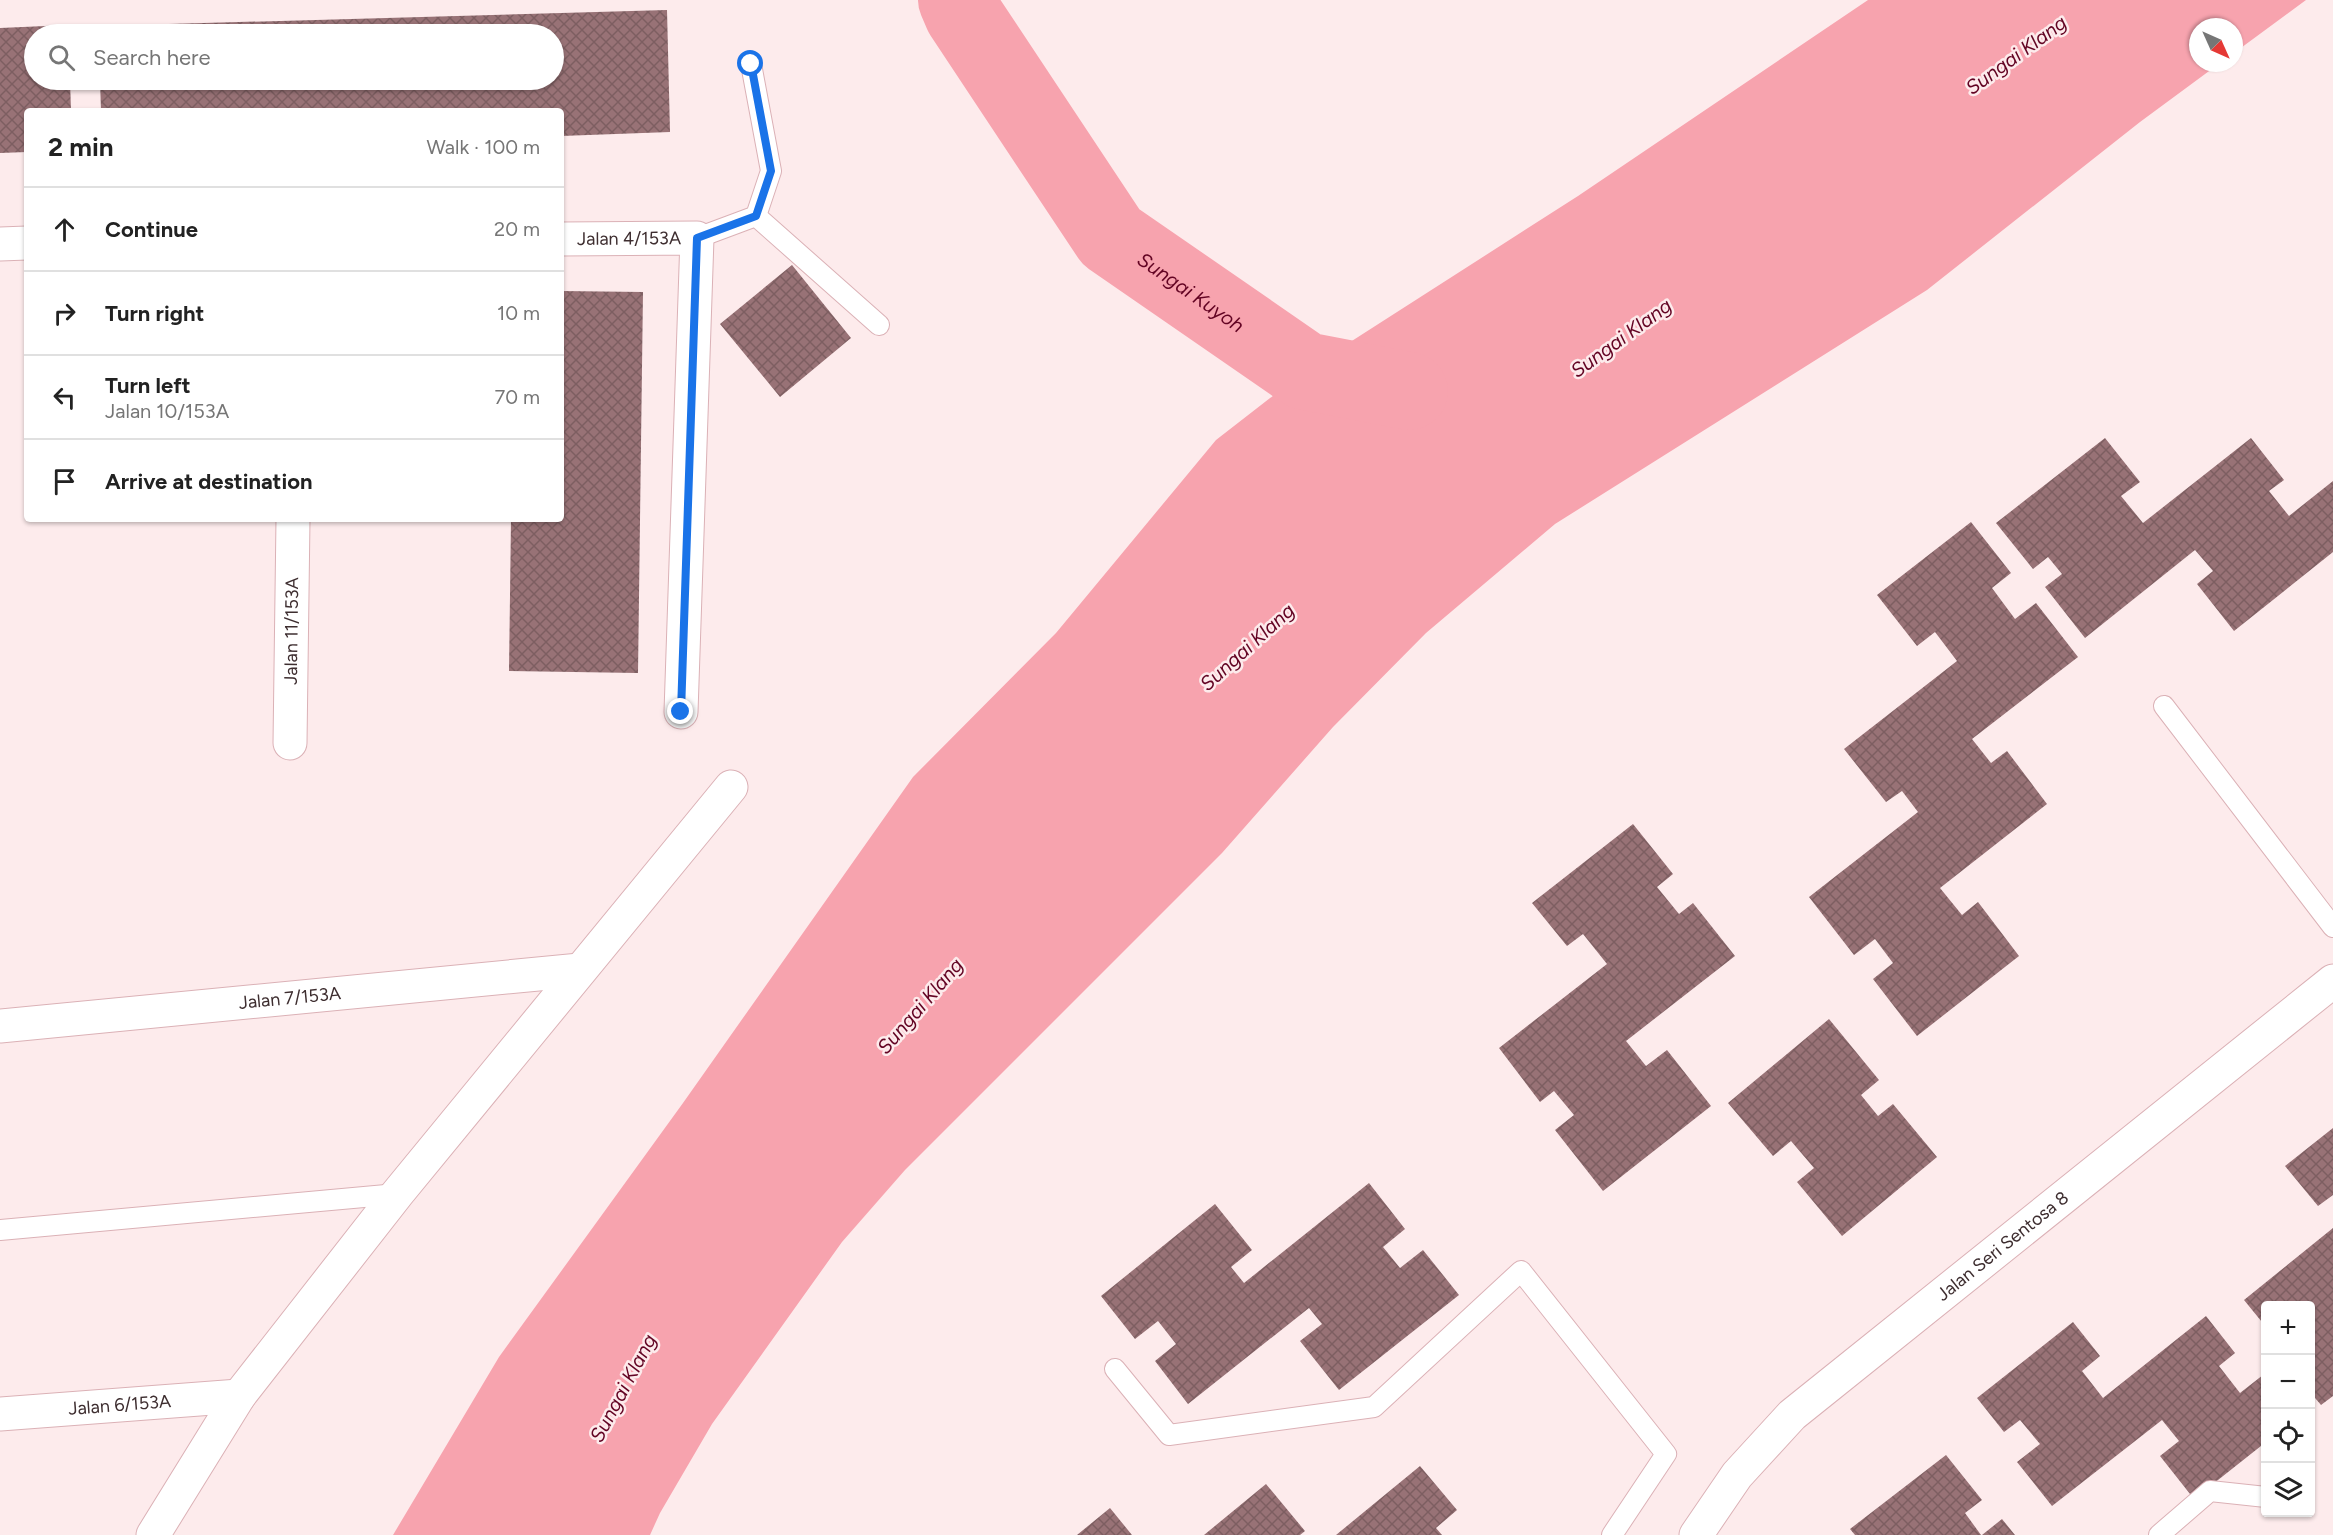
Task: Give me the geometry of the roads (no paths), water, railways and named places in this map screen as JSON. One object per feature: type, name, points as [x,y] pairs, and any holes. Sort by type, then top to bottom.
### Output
[{"type":"street","name":"Jalan 4/153A","points":[[564,239],[697,238]]},
{"type":"street","points":[[681,712],[697,238]]},
{"type":"street","points":[[0,244],[24,243]]},
{"type":"street","name":"Jalan 11/153A","points":[[290,743],[293,522]]},
{"type":"street","points":[[153,1535],[239,1396],[397,1194],[731,786]]},
{"type":"street","name":"Jalan 7/153A","points":[[0,1026],[580,970]]},
{"type":"street","name":"Jalan Seri Sentosa 8","points":[[1696,1535],[1737,1475],[1792,1414],[2333,981]]},
{"type":"street","name":"Jalan 6/153A","points":[[0,1414],[239,1396]]},
{"type":"lane","points":[[751,64],[771,171],[756,216]]},
{"type":"lane","points":[[697,238],[756,216]]},
{"type":"lane","points":[[756,216],[879,325]]},
{"type":"lane","points":[[2164,706],[2333,927]]},
{"type":"lane","points":[[0,1230],[397,1194]]},
{"type":"lane","points":[[1115,1369],[1169,1435],[1374,1407],[1521,1271],[1666,1454],[1612,1535]]},
{"type":"lane","points":[[2159,1535],[2210,1491],[2261,1497]]},
{"type":"water","name":"Sungai Klang","points":[[1868,0],[2306,0],[2243,46],[2243,18],[2189,18],[2189,72],[2208,72],[2140,122],[1927,290],[1555,524],[1426,633],[1333,727],[1222,853],[905,1170],[842,1242],[712,1424],[660,1513],[650,1535],[393,1535],[499,1357],[683,1103],[913,777],[1056,633],[1216,440],[1305,371],[1578,196]]},
{"type":"waterway","name":"Sungai Kuyoh","points":[[957,0],[963,14],[1111,237],[1305,371],[1409,391]]}]
